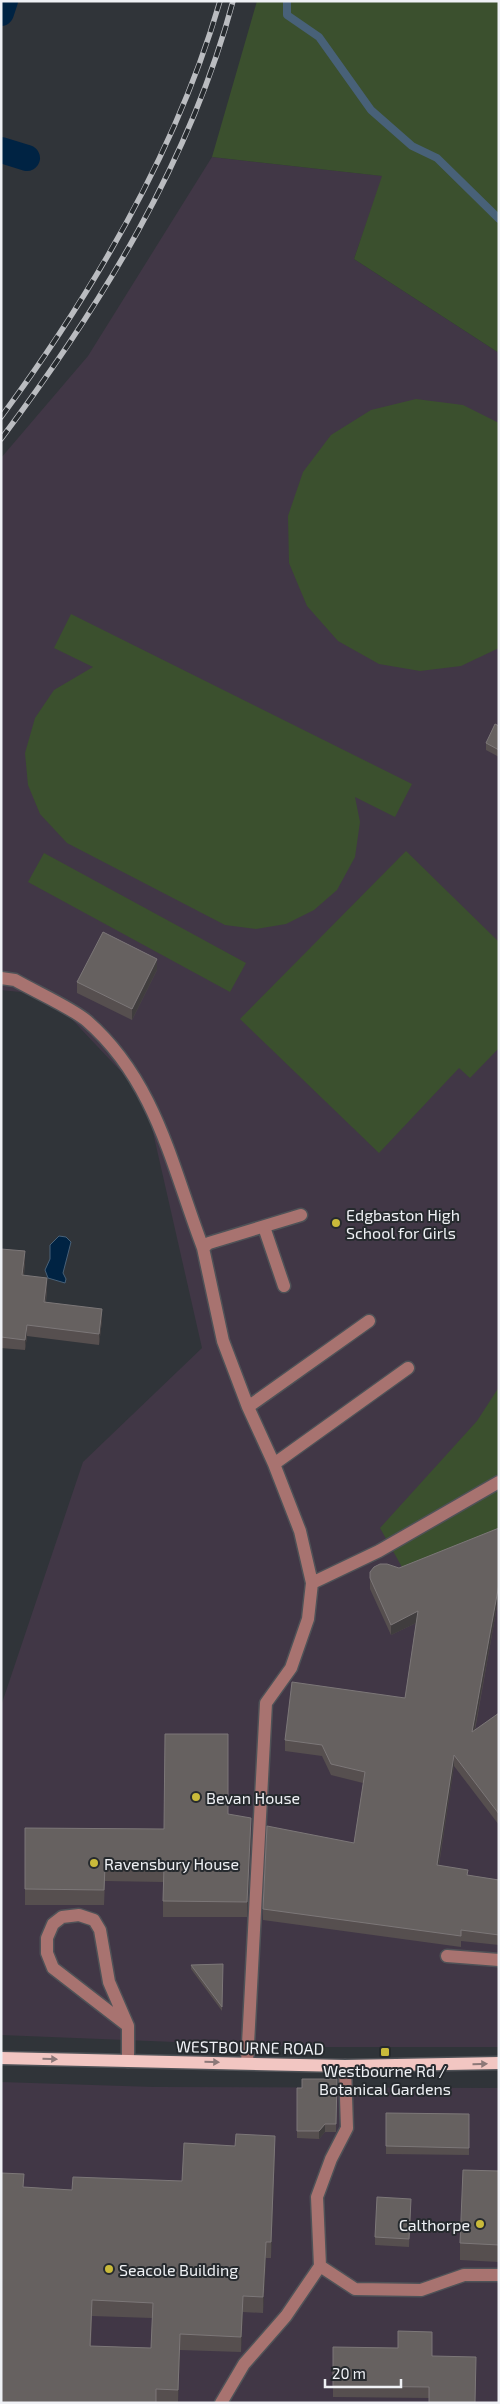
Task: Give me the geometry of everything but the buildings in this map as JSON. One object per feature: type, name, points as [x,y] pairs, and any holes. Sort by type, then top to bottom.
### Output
[{"type":"main road","name":"WESTBOURNE ROAD","points":[[1,2058],[345,2066],[499,2063]]},
{"type":"lane","points":[[1,978],[14,980],[87,1020],[134,1072],[162,1128],[181,1189],[203,1248],[223,1341],[248,1407],[274,1464],[300,1531],[312,1583],[308,1619],[291,1668],[266,1703],[247,2063]]},
{"type":"lane","points":[[203,1248],[209,1243],[301,1215]]},
{"type":"lane","points":[[264,1227],[284,1286]]},
{"type":"lane","points":[[248,1407],[369,1321]]},
{"type":"lane","points":[[274,1464],[408,1368]]},
{"type":"lane","points":[[312,1583],[378,1551],[499,1482]]},
{"type":"lane","points":[[128,2026],[53,1968],[47,1953],[48,1938],[53,1924],[62,1917],[79,1915],[94,1920],[100,1930],[108,1982],[128,2026],[128,2062]]},
{"type":"lane","points":[[447,1956],[499,1960]]},
{"type":"lane","points":[[221,2403],[244,2364],[286,2316],[320,2266],[317,2197],[331,2159],[347,2128],[345,2066]]},
{"type":"lane","points":[[320,2266],[355,2289],[421,2290],[464,2275],[499,2275]]},
{"type":"shaded area","name":"Edgbaston High School for Girls","points":[[212,157],[383,176],[354,259],[499,353],[499,2047],[300,2047],[1,2035],[1,1706],[83,1462],[202,1348],[145,1097],[49,995],[1,990],[1,458],[88,356]]},
{"type":"shaded area","points":[[1,2082],[154,2087],[499,2088],[499,2403],[1,2403]]},
{"type":"green space","points":[[257,1],[499,1],[499,353],[354,259],[382,176],[212,157]]},
{"type":"green space","points":[[416,399],[463,405],[499,423],[499,648],[461,666],[420,671],[379,664],[338,641],[307,606],[289,563],[288,516],[303,472],[331,435],[371,410]]},
{"type":"green space","points":[[71,614],[412,784],[395,817],[355,797],[360,822],[355,857],[337,890],[314,910],[286,924],[256,929],[225,925],[67,843],[40,814],[28,785],[25,753],[35,718],[54,690],[93,667],[54,648]]},
{"type":"green space","points":[[406,851],[499,942],[499,1048],[470,1078],[459,1068],[379,1153],[240,1019]]},
{"type":"green space","points":[[44,853],[246,963],[230,992],[28,882]]},
{"type":"green space","points":[[499,1387],[499,1539],[407,1576],[380,1528],[477,1421]]},
{"type":"water","points":[[59,1236],[66,1237],[71,1242],[63,1273],[66,1279],[65,1283],[48,1278],[45,1270],[50,1259],[50,1245]]},
{"type":"waterway","points":[[1,13],[5,1]]},
{"type":"waterway","points":[[287,1],[287,15],[319,37],[371,110],[412,146],[437,158],[499,219]]},
{"type":"waterway","points":[[1,150],[27,158]]},
{"type":"railway","points":[[1,417],[68,321],[99,270],[156,165],[202,56],[220,1]]},
{"type":"railway","points":[[1,439],[73,338],[107,285],[138,231],[167,176],[193,119],[215,61],[233,1]]},
{"type":"place","name":"Edgbaston High School for Girls","points":[[336,1223]]},
{"type":"place","name":"Bevan House","points":[[196,1797]]},
{"type":"place","name":"Ravensbury House","points":[[94,1863]]},
{"type":"place","name":"Westbourne Rd / Botanical Gardens","points":[[385,2052]]},
{"type":"place","name":"Calthorpe","points":[[480,2224]]},
{"type":"place","name":"Seacole Building","points":[[109,2269]]}]
